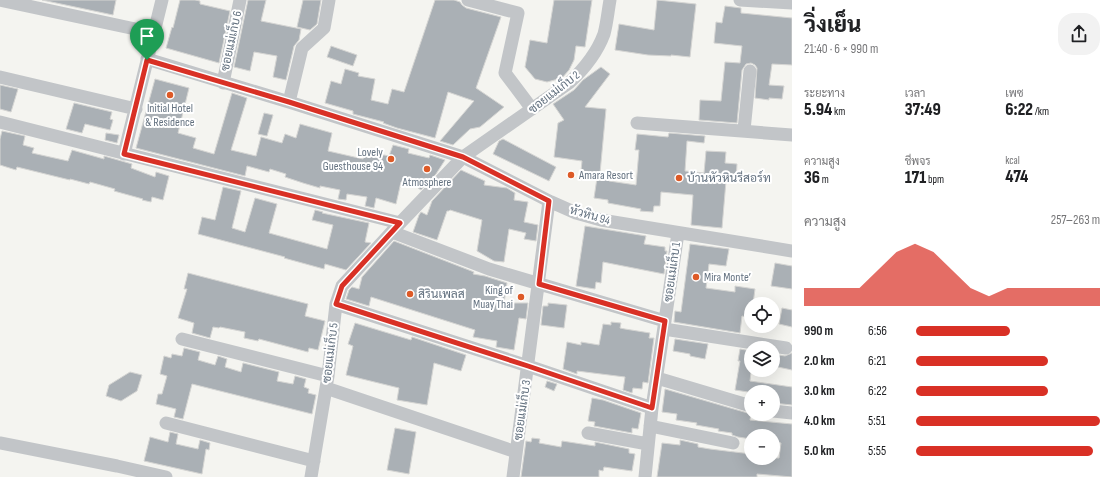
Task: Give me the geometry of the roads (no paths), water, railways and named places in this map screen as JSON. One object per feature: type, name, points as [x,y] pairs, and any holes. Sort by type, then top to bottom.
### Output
[{"type":"street","points":[[0,0],[154,32]]},
{"type":"street","points":[[124,154],[162,0]]},
{"type":"street","name":"ซอยแม่เก็บ 6","points":[[223,83],[240,0]]},
{"type":"street","points":[[289,102],[302,48],[324,28],[328,0]]},
{"type":"street","points":[[468,0],[518,13],[505,73],[532,109]]},
{"type":"street","name":"ซอยแม่เก็บ 2","points":[[463,157],[569,83],[582,72],[604,35],[610,0]]},
{"type":"street","points":[[740,0],[792,3]]},
{"type":"street","name":"หัวหิน 94","points":[[147,60],[289,102],[463,157],[549,201],[576,213],[601,220],[792,251]]},
{"type":"street","points":[[744,130],[750,71]]},
{"type":"street","points":[[0,77],[136,109]]},
{"type":"street","points":[[0,122],[396,227],[489,269],[665,325],[786,348]]},
{"type":"street","points":[[637,123],[744,130],[792,135]]},
{"type":"street","name":"ซอยแม่เก็บ 5","points":[[311,477],[327,382],[336,304],[342,286],[463,157]]},
{"type":"street","name":"ซอยแม่เก็บ 3","points":[[514,477],[549,201]]},
{"type":"street","name":"ซอยแม่เก็บ 1","points":[[645,477],[652,408],[678,233]]},
{"type":"street","points":[[336,304],[652,408]]},
{"type":"street","points":[[182,339],[327,382],[516,452]]},
{"type":"street","points":[[657,378],[744,404]]},
{"type":"street","points":[[780,412],[792,413]]},
{"type":"street","points":[[166,423],[314,461]]},
{"type":"street","points":[[650,426],[733,442]]},
{"type":"street","points":[[588,433],[648,444]]},
{"type":"street","points":[[0,443],[166,477]]},
{"type":"place","name":"Initial Hotel & Residence","points":[[170,95]]},
{"type":"place","name":"Lovely Guesthouse 94","points":[[391,159]]},
{"type":"place","name":"Atmosphere","points":[[427,169]]},
{"type":"place","name":"Amara Resort","points":[[571,175]]},
{"type":"place","name":"บ้านหัวหินรีสอร์ท","points":[[679,178]]},
{"type":"place","name":"Mira Monte’","points":[[696,277]]},
{"type":"place","name":"สิรินเพลส","points":[[410,294]]},
{"type":"place","name":"King of Muay Thai","points":[[521,297]]}]
